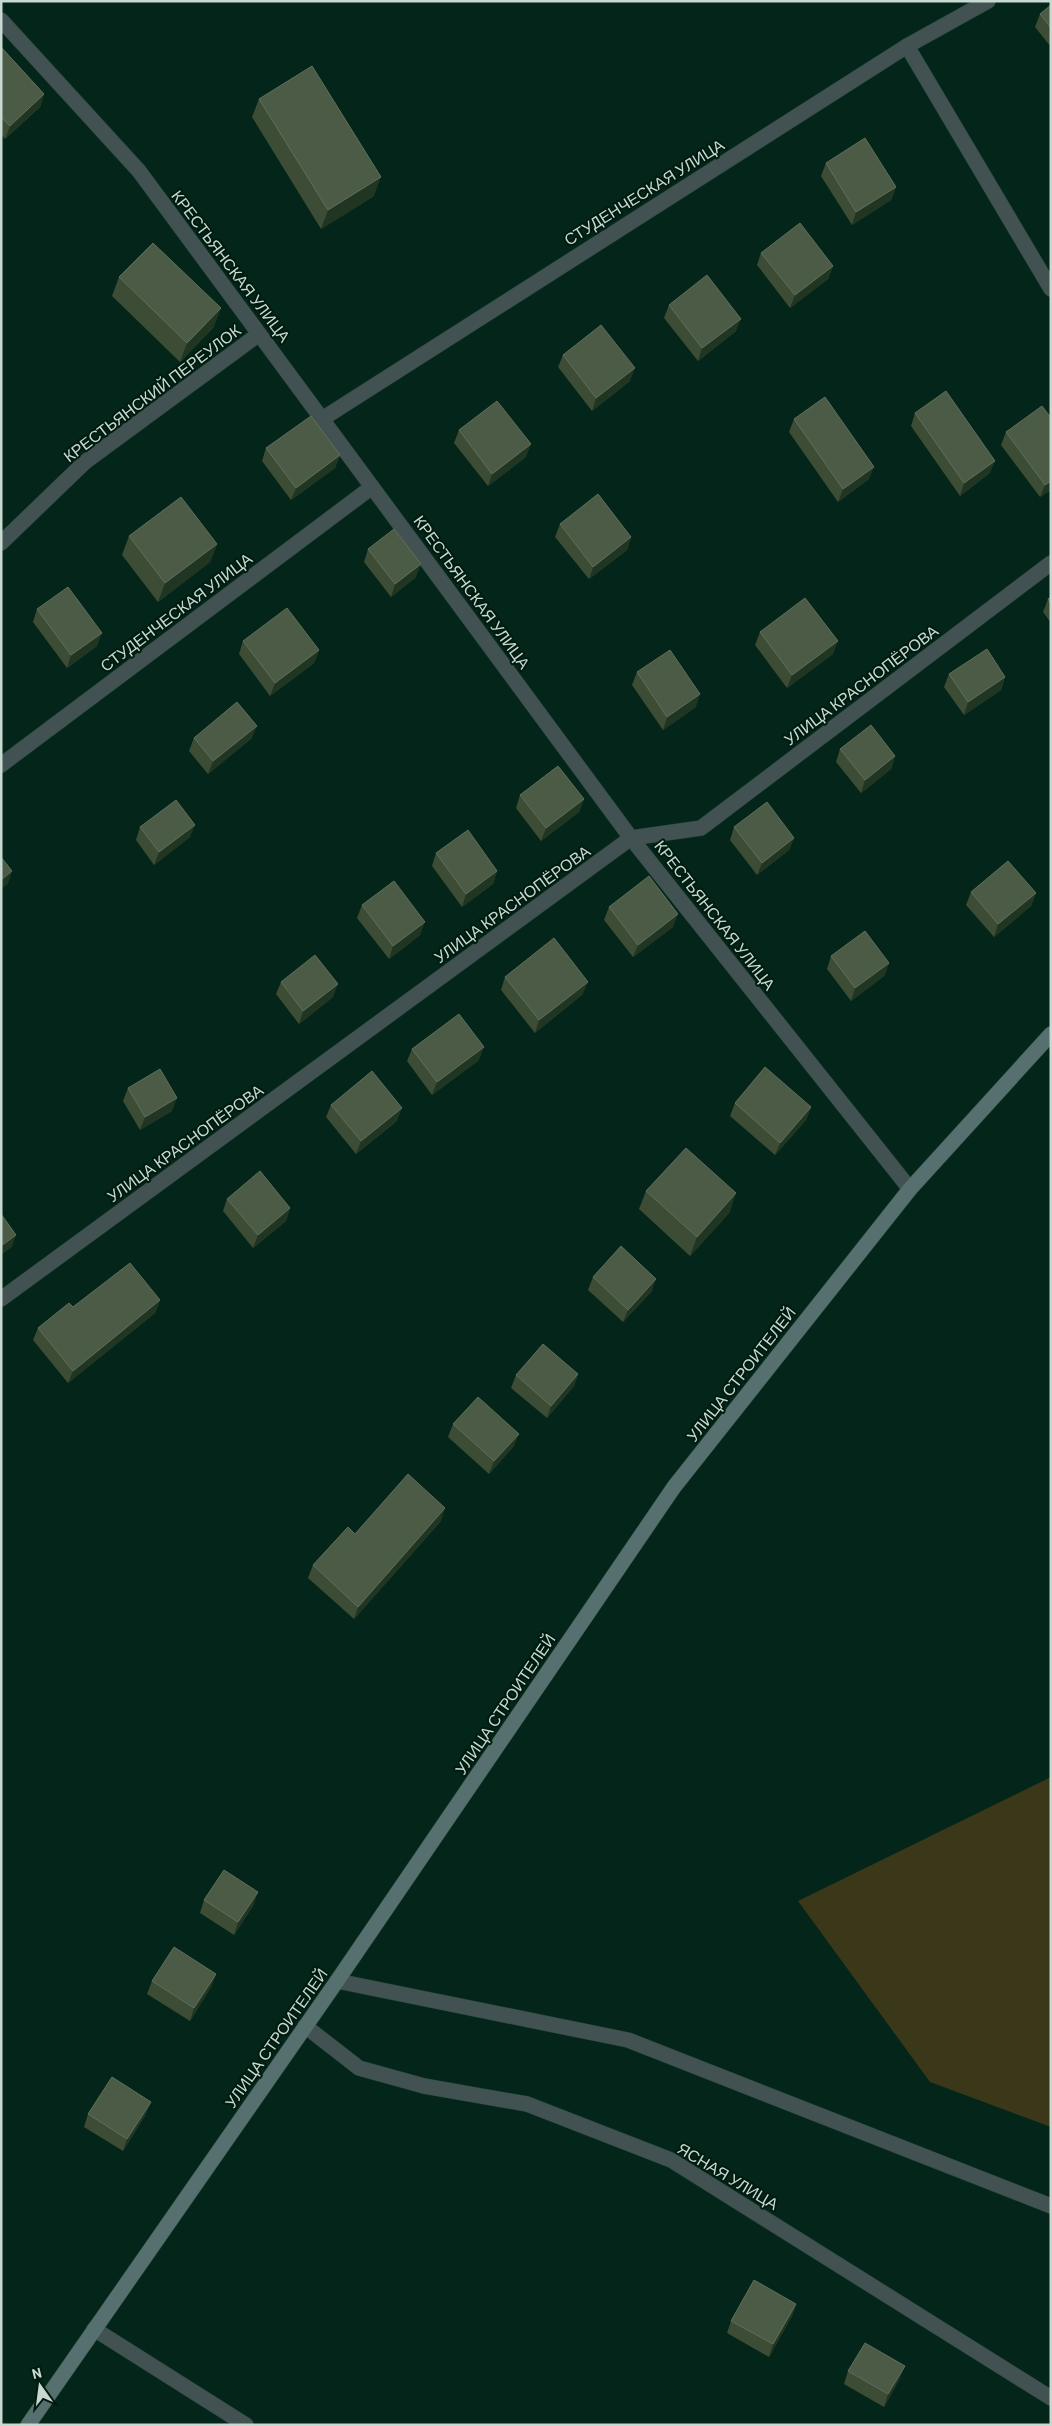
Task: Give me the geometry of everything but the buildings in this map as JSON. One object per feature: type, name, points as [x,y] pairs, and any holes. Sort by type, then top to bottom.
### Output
[{"type":"street","name":"СТУДЕНЧЕСКАЯ УЛИЦА","points":[[322,419],[907,46],[988,1]]},
{"type":"street","name":"КРЕСТЬЯНСКАЯ УЛИЦА","points":[[1,20],[139,172],[631,838],[910,1189]]},
{"type":"street","points":[[907,46],[1051,289]]},
{"type":"street","name":"КРЕСТЬЯНСКИЙ ПЕРЕУЛОК","points":[[1,543],[85,462],[259,334]]},
{"type":"street","name":"СТУДЕНЧЕСКАЯ УЛИЦА","points":[[1,765],[372,487]]},
{"type":"street","name":"УЛИЦА КРАСНОПЁРОВА","points":[[1,1299],[631,838],[701,828],[1051,562]]},
{"type":"street","name":"УЛИЦА СТРОИТЕЛЕЙ","points":[[28,2425],[337,1981],[674,1488],[910,1189],[1051,1034]]},
{"type":"street","points":[[337,1981],[628,2040],[1051,2206]]},
{"type":"street","name":"ЯСНАЯ УЛИЦА","points":[[305,2026],[359,2068],[424,2086],[527,2104],[671,2160],[1051,2398]]},
{"type":"street","points":[[94,2330],[246,2425]]},
{"type":"shaded area","points":[[1051,1777],[1051,2127],[930,2082],[798,1901]]}]
